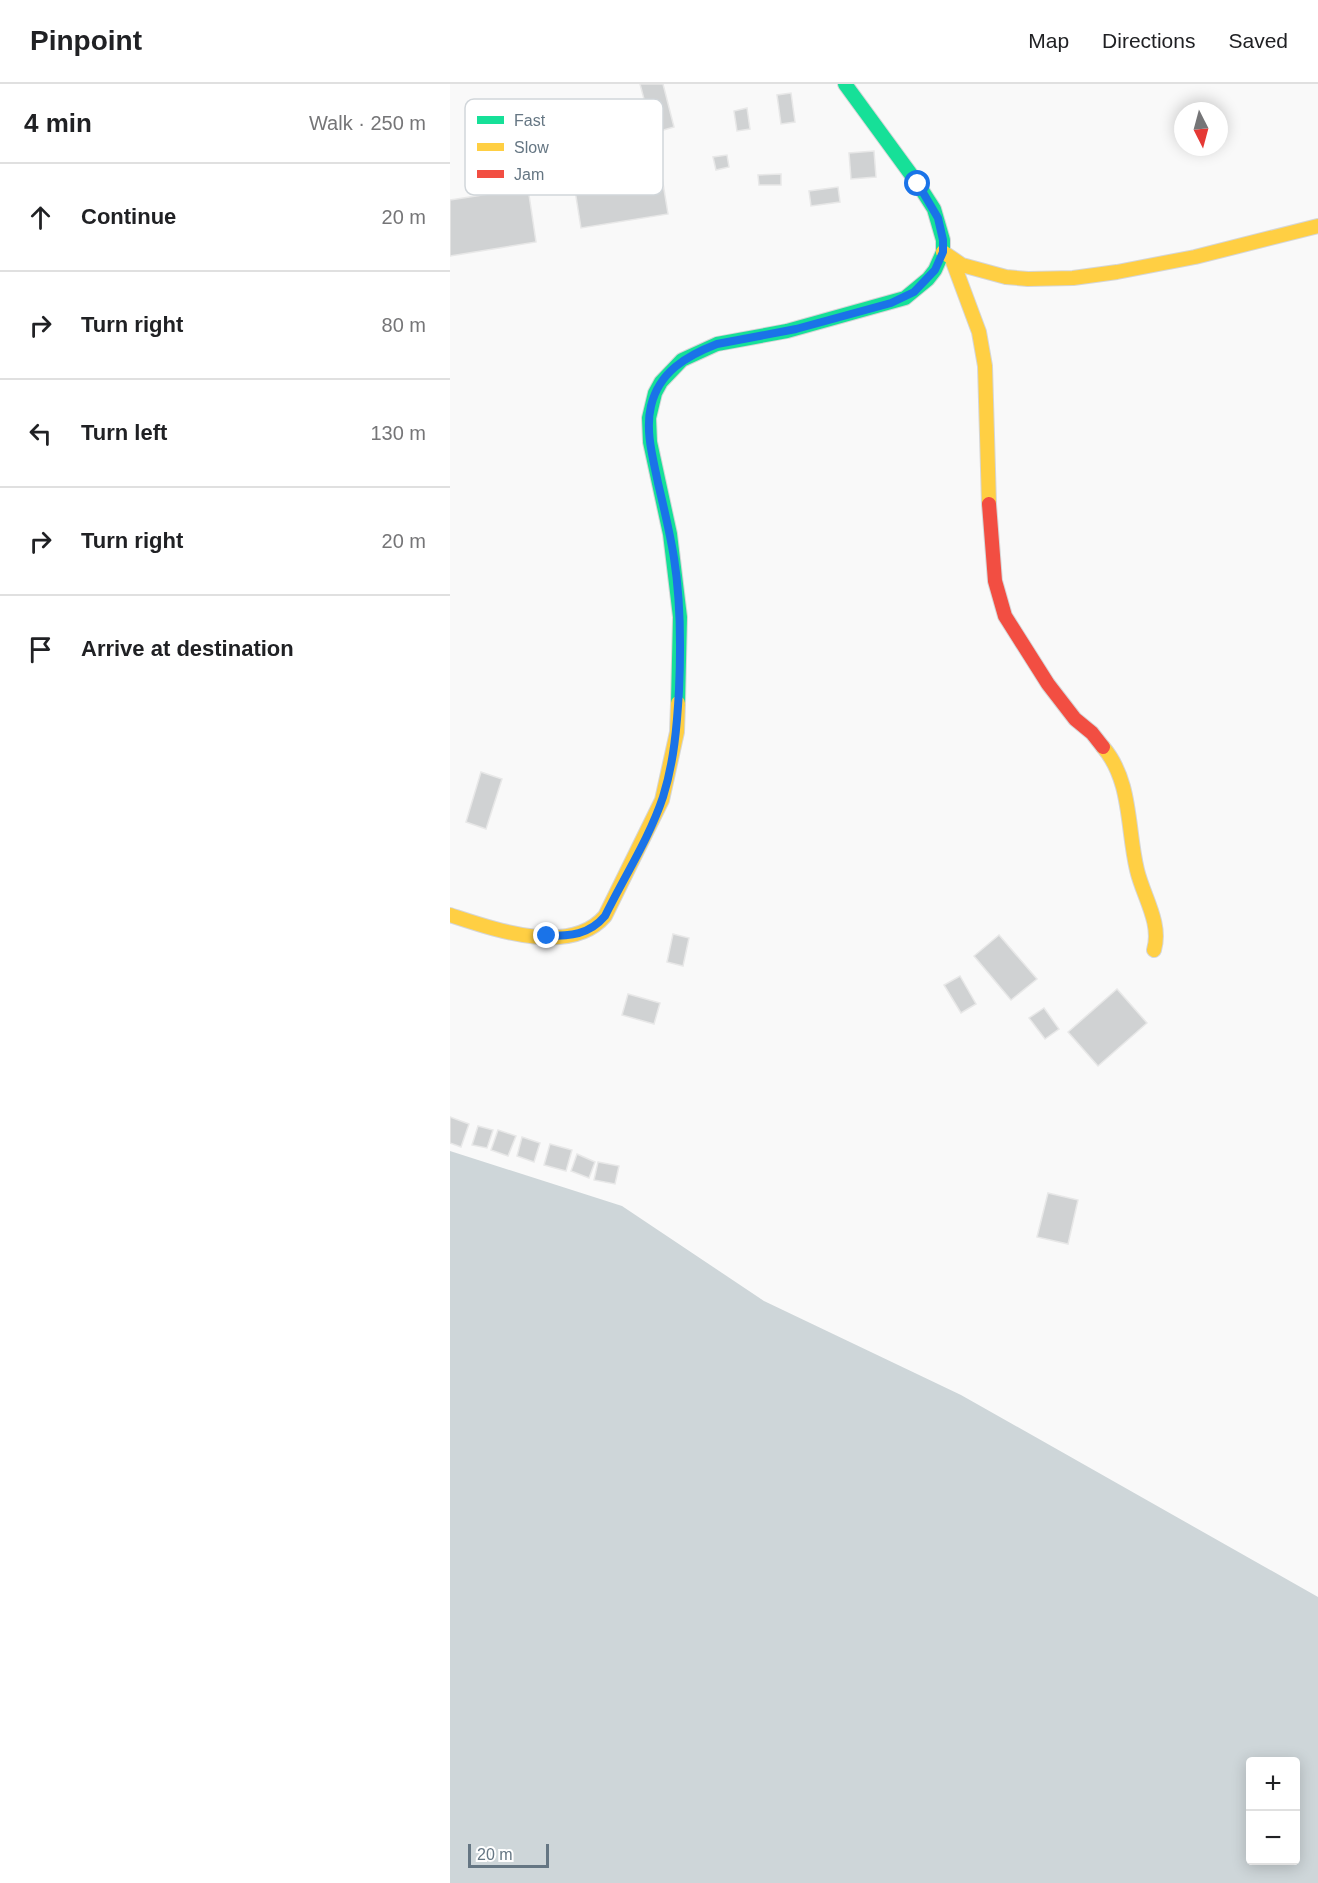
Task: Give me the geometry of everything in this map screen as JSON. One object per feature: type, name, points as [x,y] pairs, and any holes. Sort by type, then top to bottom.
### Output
[{"type":"street","points":[[845,84],[934,209],[948,257],[979,332],[985,366],[989,514],[995,580],[1005,616],[1048,684],[1075,719],[1097,739],[1120,774],[1130,817],[1137,870],[1156,928],[1157,940],[1154,950]]},
{"type":"street","points":[[948,257],[992,274],[1009,277],[1070,278],[1117,273],[1232,249],[1294,230],[1318,226]]},
{"type":"street","points":[[450,915],[514,934],[561,936],[587,931],[605,916],[662,800],[677,732],[680,617],[670,534],[650,442],[651,406],[661,382],[682,360],[717,344],[796,329],[904,298],[928,279],[948,257]]},
{"type":"shaded area","points":[[450,1151],[622,1206],[764,1301],[961,1395],[1318,1597],[1318,1883],[450,1883]]},
{"type":"building","points":[[640,84],[663,84],[674,127],[663,130],[663,99],[644,99]]},
{"type":"building","points":[[791,93],[795,122],[781,124],[777,95]]},
{"type":"building","points":[[747,108],[750,129],[737,131],[734,111]]},
{"type":"building","points":[[874,151],[876,177],[851,179],[849,153]]},
{"type":"building","points":[[727,155],[729,167],[716,170],[713,157]]},
{"type":"building","points":[[781,174],[781,185],[759,185],[758,175]]},
{"type":"building","points":[[663,183],[668,214],[581,228],[576,195],[663,195]]},
{"type":"building","points":[[838,187],[840,202],[811,206],[809,191]]},
{"type":"building","points":[[482,195],[529,195],[536,242],[450,256],[450,200]]},
{"type":"building","points":[[481,772],[502,779],[486,829],[466,822]]},
{"type":"building","points":[[673,934],[689,938],[683,966],[667,962]]},
{"type":"building","points":[[999,935],[1037,979],[1011,1000],[974,956]]},
{"type":"building","points":[[960,976],[976,1004],[961,1013],[944,985]]},
{"type":"building","points":[[1117,989],[1147,1023],[1098,1066],[1068,1032]]},
{"type":"building","points":[[628,994],[660,1003],[654,1024],[622,1015]]},
{"type":"building","points":[[1044,1008],[1059,1029],[1045,1039],[1029,1018]]},
{"type":"building","points":[[450,1117],[469,1124],[461,1147],[450,1143]]},
{"type":"building","points":[[478,1126],[493,1130],[487,1148],[472,1145]]},
{"type":"building","points":[[498,1130],[516,1136],[508,1156],[491,1150]]},
{"type":"building","points":[[522,1137],[540,1143],[534,1162],[517,1156]]},
{"type":"building","points":[[550,1144],[572,1150],[566,1171],[544,1165]]},
{"type":"building","points":[[577,1154],[595,1162],[589,1178],[571,1171]]},
{"type":"building","points":[[598,1162],[619,1166],[615,1184],[594,1180]]},
{"type":"building","points":[[1048,1193],[1078,1200],[1068,1244],[1037,1237]]},
{"type":"traffic: fast","points":[[678,703],[680,617],[670,534],[650,442],[649,418],[655,393],[661,382],[682,360],[717,344],[787,331],[905,298],[928,279],[943,252],[943,240],[934,209],[845,84]]},
{"type":"traffic: slow","points":[[943,252],[962,265],[1006,277],[1073,278],[1195,257],[1318,226]]},
{"type":"traffic: slow","points":[[953,262],[979,332],[985,366],[989,504]]},
{"type":"traffic: slow","points":[[450,915],[509,932],[552,937],[572,935],[590,928],[605,916],[662,800],[677,732],[678,703]]},
{"type":"traffic: slow","points":[[1103,747],[1112,760],[1124,790],[1137,870],[1156,930],[1154,950]]},
{"type":"traffic: jam","points":[[989,504],[995,581],[1005,616],[1048,684],[1075,719],[1092,733],[1103,747]]},
{"type":"route","points":[[547,936],[574,935],[587,931],[605,916],[662,800],[676,741],[680,617],[675,562],[650,442],[649,418],[655,393],[672,368],[705,348],[796,329],[891,303],[914,292],[935,270],[943,252],[938,218],[918,184]]}]
